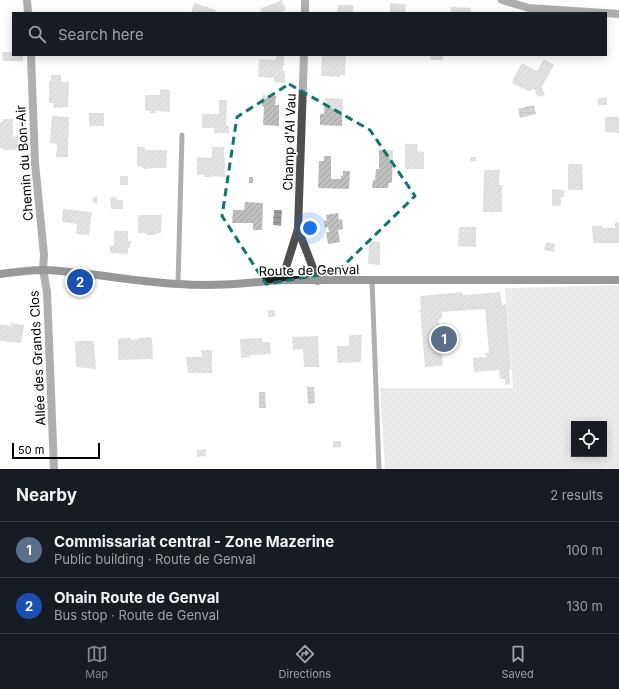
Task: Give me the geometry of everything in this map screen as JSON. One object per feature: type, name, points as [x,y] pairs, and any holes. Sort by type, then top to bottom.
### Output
[{"type":"main road","name":"Route de Genval","points":[[0,274],[43,270],[66,271],[196,285],[282,280],[619,280]]},
{"type":"street","points":[[27,0],[28,12]]},
{"type":"street","points":[[305,0],[305,12]]},
{"type":"street","points":[[502,0],[529,8],[590,12]]},
{"type":"street","points":[[607,13],[619,14]]},
{"type":"street","name":"Chemin du Bon-Air","points":[[31,56],[34,163],[44,255],[43,270]]},
{"type":"street","name":"Champ d'Al Vau","points":[[282,280],[298,229],[304,56]]},
{"type":"street","name":"Champ d'Al Vau","points":[[298,229],[318,280]]},
{"type":"street","name":"Allée des Grands Clos","points":[[43,270],[47,292],[54,469]]},
{"type":"lane","points":[[178,284],[182,135]]},
{"type":"lane","points":[[372,280],[379,469]]},
{"type":"highlighted area","points":[[289,84],[370,130],[415,196],[337,272],[266,284],[222,216],[237,117]]},
{"type":"shaded area","points":[[534,105],[536,114],[520,118],[518,109]]},
{"type":"shaded area","points":[[274,210],[282,210],[281,226],[273,225]]},
{"type":"shaded area","points":[[619,285],[619,469],[385,469],[380,388],[513,388],[505,288]]},
{"type":"shaded area","points":[[307,387],[314,387],[315,403],[308,404]]},
{"type":"shaded area","points":[[259,392],[265,392],[266,408],[259,408]]},
{"type":"building","points":[[282,0],[286,10],[281,12],[262,12],[260,9]]},
{"type":"building","points":[[194,3],[216,10],[215,12],[191,12]]},
{"type":"building","points":[[390,3],[406,4],[405,12],[390,12]]},
{"type":"building","points":[[338,5],[353,5],[353,12],[337,12]]},
{"type":"building","points":[[451,7],[471,8],[471,12],[451,12]]},
{"type":"building","points":[[2,52],[12,52],[12,56],[23,56],[23,61],[3,61]]},
{"type":"building","points":[[276,56],[284,56],[283,71],[285,71],[285,83],[274,82],[274,78],[258,77],[259,59],[276,60]]},
{"type":"building","points":[[322,56],[346,56],[345,76],[321,76]]},
{"type":"building","points":[[430,56],[443,56],[443,60],[430,60]]},
{"type":"building","points":[[544,59],[554,65],[542,87],[545,95],[537,97],[535,90],[533,89],[529,91],[526,90],[525,87],[524,89],[512,83],[522,63],[537,71]]},
{"type":"building","points":[[51,75],[61,75],[61,82],[69,82],[68,107],[54,108],[53,103],[49,103],[49,81],[51,81]]},
{"type":"building","points":[[160,89],[170,90],[170,112],[156,111],[156,113],[150,113],[151,111],[145,110],[145,95],[160,95]]},
{"type":"building","points":[[262,95],[276,96],[275,105],[279,105],[279,126],[263,125],[264,107],[262,106]]},
{"type":"building","points":[[325,98],[343,99],[342,126],[320,125],[320,114],[324,114]]},
{"type":"building","points":[[598,98],[607,98],[607,105],[598,105]]},
{"type":"building","points":[[219,100],[227,100],[226,126],[229,126],[229,133],[214,133],[214,128],[202,128],[202,114],[219,114]]},
{"type":"building","points":[[89,113],[104,113],[104,126],[89,126]]},
{"type":"building","points":[[52,116],[69,117],[68,157],[56,157],[57,144],[50,143]]},
{"type":"building","points":[[605,116],[619,117],[619,133],[605,132]]},
{"type":"building","points":[[2,119],[13,119],[13,137],[18,136],[17,150],[3,150],[0,148],[0,122],[2,122]]},
{"type":"building","points":[[405,144],[418,144],[417,151],[424,152],[424,169],[405,169]]},
{"type":"building","points":[[137,147],[145,147],[145,150],[167,150],[166,168],[144,169],[142,166],[137,166]]},
{"type":"building","points":[[212,147],[224,147],[225,177],[204,177],[204,175],[197,175],[197,157],[211,158]]},
{"type":"building","points":[[379,150],[393,150],[392,183],[389,183],[388,188],[372,188],[373,180],[375,180],[376,169],[379,169]]},
{"type":"building","points":[[324,156],[331,156],[331,179],[341,179],[341,176],[343,176],[343,171],[350,171],[349,189],[318,188],[319,161],[324,161]]},
{"type":"building","points":[[470,157],[476,157],[476,161],[470,161]]},
{"type":"building","points":[[568,164],[582,164],[583,190],[568,190]]},
{"type":"building","points":[[484,170],[500,170],[499,185],[502,185],[502,212],[483,212]]},
{"type":"building","points":[[120,176],[128,176],[128,185],[120,185]]},
{"type":"building","points":[[249,177],[253,177],[253,183],[249,183]]},
{"type":"building","points":[[552,189],[564,190],[564,197],[561,197],[561,206],[552,206]]},
{"type":"building","points":[[93,197],[98,197],[97,204],[93,203]]},
{"type":"building","points":[[110,197],[117,197],[117,200],[123,200],[123,209],[111,209]]},
{"type":"building","points":[[245,202],[263,203],[262,230],[253,230],[253,223],[232,223],[233,210],[244,210]]},
{"type":"building","points":[[63,209],[92,212],[89,235],[76,234],[77,224],[62,222]]},
{"type":"building","points":[[338,213],[339,220],[342,219],[343,229],[338,230],[340,242],[328,244],[326,232],[329,232],[328,227],[325,228],[324,221],[327,220],[326,215]]},
{"type":"building","points":[[138,215],[162,215],[161,233],[156,233],[156,235],[146,235],[146,233],[138,233]]},
{"type":"building","points":[[615,222],[619,222],[619,243],[593,243],[592,226],[615,228]]},
{"type":"building","points":[[459,227],[476,227],[476,247],[458,246]]},
{"type":"building","points":[[114,231],[128,231],[128,241],[131,241],[130,248],[128,248],[128,254],[110,253],[110,246],[114,246]]},
{"type":"building","points":[[369,241],[380,242],[380,265],[368,264]]},
{"type":"building","points":[[546,242],[555,244],[554,252],[544,250]]},
{"type":"building","points":[[462,292],[463,295],[500,292],[502,305],[506,304],[511,369],[509,369],[510,384],[505,385],[505,379],[500,379],[499,370],[474,372],[473,358],[486,357],[485,353],[489,353],[485,309],[442,312],[442,319],[439,319],[443,365],[425,367],[420,296]]},
{"type":"building","points":[[268,310],[275,310],[275,317],[268,317]]},
{"type":"building","points":[[11,323],[24,325],[21,343],[0,341],[0,324],[11,326]]},
{"type":"building","points":[[349,335],[362,335],[361,362],[337,363],[337,346],[349,346]]},
{"type":"building","points":[[318,336],[319,367],[304,367],[303,349],[293,350],[292,337]]},
{"type":"building","points":[[151,337],[153,359],[118,360],[119,338],[131,338],[131,340]]},
{"type":"building","points":[[262,338],[262,342],[270,342],[271,354],[250,355],[250,357],[242,358],[240,339]]},
{"type":"building","points":[[75,341],[94,341],[96,369],[76,367]]},
{"type":"building","points":[[201,350],[212,350],[212,373],[188,373],[186,357],[202,357]]},
{"type":"building","points":[[333,441],[341,441],[341,447],[333,448]]},
{"type":"building","points":[[206,449],[206,456],[197,457],[197,450]]},
{"type":"place","name":"Ohain Route de Genval","points":[[80,282]]},
{"type":"place","name":"Commissariat central - Zone Mazerine","points":[[444,339]]}]
